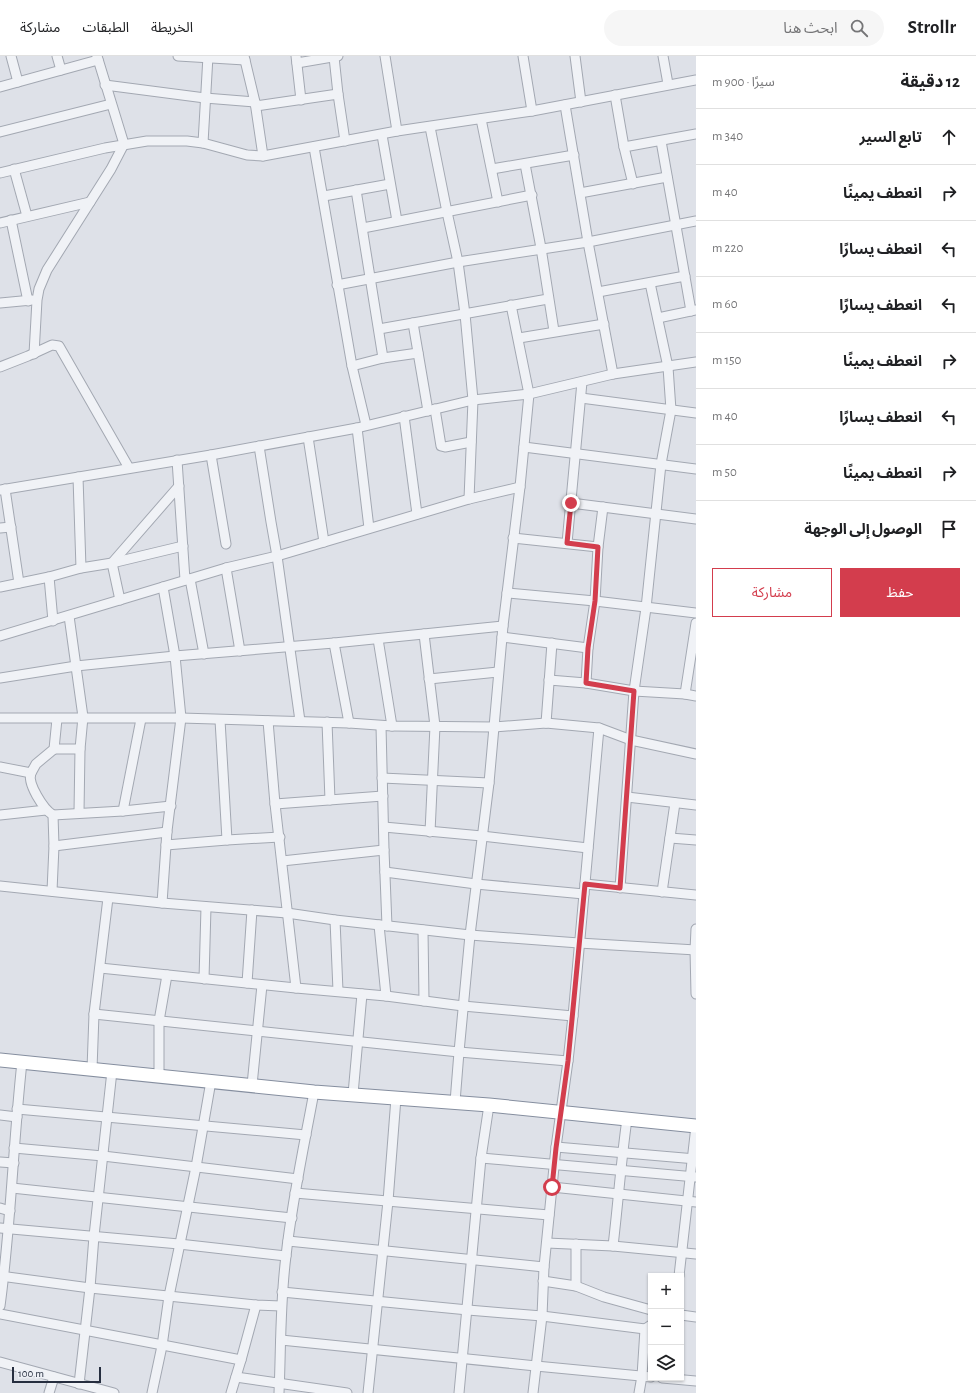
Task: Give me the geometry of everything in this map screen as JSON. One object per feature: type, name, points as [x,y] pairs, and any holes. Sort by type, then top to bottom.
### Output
[{"type":"highway","points":[[0,1060],[314,1092],[489,1105],[696,1126]]},
{"type":"street","points":[[11,56],[18,82]]},
{"type":"street","points":[[57,56],[61,70]]},
{"type":"street","points":[[178,56],[244,58],[255,104],[263,156]]},
{"type":"street","points":[[301,100],[297,59],[336,56],[338,94],[345,141]]},
{"type":"street","points":[[385,56],[397,131]]},
{"type":"street","points":[[523,56],[532,111]]},
{"type":"street","points":[[575,56],[581,102]]},
{"type":"street","points":[[663,56],[668,84]]},
{"type":"street","points":[[203,143],[208,57]]},
{"type":"street","points":[[0,87],[98,58],[124,144],[111,168],[47,270],[39,289],[32,300]]},
{"type":"street","points":[[0,173],[124,144],[147,141],[170,140],[203,143],[247,155],[263,156],[397,131],[532,111],[668,84],[696,80]]},
{"type":"street","points":[[105,85],[255,104],[301,100],[338,94]]},
{"type":"street","points":[[615,95],[632,184]]},
{"type":"street","points":[[0,132],[111,104]]},
{"type":"street","points":[[565,105],[588,242],[613,374]]},
{"type":"street","points":[[481,118],[498,202]]},
{"type":"street","points":[[430,127],[458,262],[465,314],[473,400],[469,499]]},
{"type":"street","points":[[624,147],[696,134]]},
{"type":"street","points":[[382,135],[397,221]]},
{"type":"street","points":[[658,318],[694,310],[685,276],[662,141]]},
{"type":"street","points":[[314,147],[324,196],[337,285],[361,426],[369,528]]},
{"type":"street","points":[[492,169],[574,155]]},
{"type":"street","points":[[525,164],[532,195],[554,331]]},
{"type":"street","points":[[14,169],[27,216]]},
{"type":"street","points":[[580,193],[667,177]]},
{"type":"street","points":[[324,196],[390,184]]},
{"type":"street","points":[[356,190],[383,358]]},
{"type":"street","points":[[363,228],[532,195]]},
{"type":"street","points":[[0,223],[90,202]]},
{"type":"street","points":[[11,220],[32,300],[34,354]]},
{"type":"street","points":[[337,285],[458,262],[541,248],[588,242],[696,221]]},
{"type":"street","points":[[598,292],[685,276]]},
{"type":"street","points":[[620,888],[634,691],[646,608],[661,464],[671,410],[668,367],[650,283]]},
{"type":"street","points":[[379,329],[548,299]]},
{"type":"street","points":[[0,304],[32,300]]},
{"type":"street","points":[[455,1102],[458,1052],[470,935],[489,783],[498,672],[520,487],[529,394],[519,338],[511,305]]},
{"type":"street","points":[[413,323],[418,353],[441,446],[445,447],[471,442]]},
{"type":"street","points":[[519,338],[554,331],[604,324]]},
{"type":"street","points":[[0,367],[34,354],[52,345],[59,346],[129,468]]},
{"type":"street","points":[[352,366],[383,358],[418,353]]},
{"type":"street","points":[[19,583],[11,527],[3,489],[308,438],[473,400],[529,394],[613,374],[696,362]]},
{"type":"street","points":[[567,543],[582,382]]},
{"type":"street","points":[[581,398],[696,413]]},
{"type":"street","points":[[404,416],[417,514]]},
{"type":"street","points":[[308,438],[324,542]]},
{"type":"street","points":[[260,446],[300,721]]},
{"type":"street","points":[[524,447],[696,468]]},
{"type":"street","points":[[211,455],[226,544]]},
{"type":"street","points":[[177,460],[183,546],[188,580],[204,654]]},
{"type":"street","points":[[78,476],[81,568]]},
{"type":"street","points":[[112,563],[179,486]]},
{"type":"street","points":[[0,636],[226,568],[277,556],[469,499],[520,487]]},
{"type":"street","points":[[571,503],[696,519]]},
{"type":"street","points":[[586,683],[588,648],[595,601],[598,547],[603,507]]},
{"type":"street","points":[[0,528],[11,527]]},
{"type":"street","points":[[513,538],[598,547]]},
{"type":"street","points":[[0,587],[183,546]]},
{"type":"street","points":[[112,563],[120,600]]},
{"type":"street","points":[[226,568],[240,651]]},
{"type":"street","points":[[50,577],[53,621]]},
{"type":"street","points":[[162,903],[167,832],[181,718],[175,656],[163,587]]},
{"type":"street","points":[[507,593],[595,601],[696,613]]},
{"type":"street","points":[[69,616],[83,717],[80,749],[79,812]]},
{"type":"street","points":[[685,694],[693,665],[696,623]]},
{"type":"street","points":[[0,678],[76,666],[378,639],[503,626]]},
{"type":"street","points":[[424,634],[435,726],[430,832]]},
{"type":"street","points":[[502,637],[588,648]]},
{"type":"street","points":[[378,639],[392,726]]},
{"type":"street","points":[[334,643],[349,723]]},
{"type":"street","points":[[546,723],[552,643]]},
{"type":"street","points":[[429,679],[498,672]]},
{"type":"street","points":[[549,680],[586,683],[634,691],[696,696]]},
{"type":"street","points":[[0,718],[181,718],[327,722],[381,726],[494,727],[546,723],[599,728],[631,740],[696,754]]},
{"type":"street","points":[[54,749],[57,718]]},
{"type":"street","points":[[122,810],[141,719]]},
{"type":"street","points":[[220,720],[227,840]]},
{"type":"street","points":[[268,721],[275,804],[280,837],[296,988]]},
{"type":"street","points":[[327,722],[330,800]]},
{"type":"street","points":[[381,726],[385,872],[383,925],[386,996]]},
{"type":"street","points":[[533,1393],[542,1316],[544,1267],[554,1165],[573,1016],[599,728]]},
{"type":"street","points":[[52,890],[54,846],[49,812],[30,781],[29,776],[36,764],[54,749],[80,749]]},
{"type":"street","points":[[0,767],[31,772]]},
{"type":"street","points":[[382,778],[489,783]]},
{"type":"street","points":[[275,804],[383,796]]},
{"type":"street","points":[[627,797],[696,805]]},
{"type":"street","points":[[662,892],[675,803]]},
{"type":"street","points":[[0,815],[122,810],[171,806]]},
{"type":"street","points":[[384,827],[588,848]]},
{"type":"street","points":[[54,846],[167,832]]},
{"type":"street","points":[[166,845],[280,837]]},
{"type":"street","points":[[670,838],[696,840]]},
{"type":"street","points":[[282,861],[384,850]]},
{"type":"street","points":[[385,872],[476,884],[584,894]]},
{"type":"street","points":[[585,884],[696,895]]},
{"type":"street","points":[[0,886],[52,890],[108,898],[287,913],[335,920],[470,935],[695,950]]},
{"type":"street","points":[[92,1069],[94,1014],[108,898]]},
{"type":"street","points":[[204,979],[206,907]]},
{"type":"street","points":[[247,982],[252,910]]},
{"type":"street","points":[[335,920],[338,991]]},
{"type":"street","points":[[696,929],[696,994]]},
{"type":"street","points":[[423,930],[424,1001]]},
{"type":"street","points":[[100,968],[573,1016]]},
{"type":"street","points":[[159,1075],[159,1021],[167,975]]},
{"type":"street","points":[[252,1085],[262,984]]},
{"type":"street","points":[[353,1094],[362,994]]},
{"type":"street","points":[[94,1014],[458,1052],[568,1061]]},
{"type":"street","points":[[0,1306],[4,1228],[10,1211],[22,1062]]},
{"type":"street","points":[[79,1384],[112,1071]]},
{"type":"street","points":[[152,1393],[162,1346],[169,1296],[196,1167],[211,1081]]},
{"type":"street","points":[[279,1388],[281,1306],[286,1256],[295,1193],[314,1092]]},
{"type":"street","points":[[368,1393],[388,1201],[396,1098]]},
{"type":"street","points":[[459,1393],[468,1310],[481,1158],[489,1105]]},
{"type":"street","points":[[0,1115],[17,1113],[107,1116],[202,1127],[306,1135]]},
{"type":"street","points":[[613,1246],[622,1152],[627,1119]]},
{"type":"street","points":[[679,1273],[686,1201],[692,1177],[696,1126]]},
{"type":"street","points":[[14,1148],[103,1156],[298,1179]]},
{"type":"street","points":[[556,1148],[622,1152],[694,1159]]},
{"type":"street","points":[[481,1158],[692,1177]]},
{"type":"street","points":[[0,1162],[14,1163]]},
{"type":"street","points":[[552,1187],[696,1202]]},
{"type":"street","points":[[12,1188],[292,1218]]},
{"type":"street","points":[[295,1193],[549,1215]]},
{"type":"street","points":[[0,1208],[10,1211]]},
{"type":"street","points":[[4,1228],[179,1244],[286,1256]]},
{"type":"street","points":[[288,1241],[544,1267]]},
{"type":"street","points":[[547,1242],[613,1246],[696,1254]]},
{"type":"street","points":[[576,1244],[576,1286]]},
{"type":"street","points":[[2,1276],[90,1288],[256,1305],[281,1306]]},
{"type":"street","points":[[544,1281],[576,1286],[604,1297],[648,1309]]},
{"type":"street","points":[[282,1292],[648,1327],[646,1377],[639,1393]]},
{"type":"street","points":[[231,1393],[256,1305]]},
{"type":"street","points":[[0,1314],[241,1360]]},
{"type":"street","points":[[684,1315],[696,1317]]},
{"type":"street","points":[[280,1340],[646,1377]]},
{"type":"street","points":[[0,1362],[114,1393]]},
{"type":"street","points":[[49,1393],[54,1377]]},
{"type":"street","points":[[236,1377],[279,1388],[347,1393]]},
{"type":"street","points":[[684,1380],[696,1381]]},
{"type":"route","points":[[552,1187],[573,1016],[585,884],[620,888],[634,691],[586,683],[588,648],[595,601],[598,547],[567,543],[571,503]]}]
